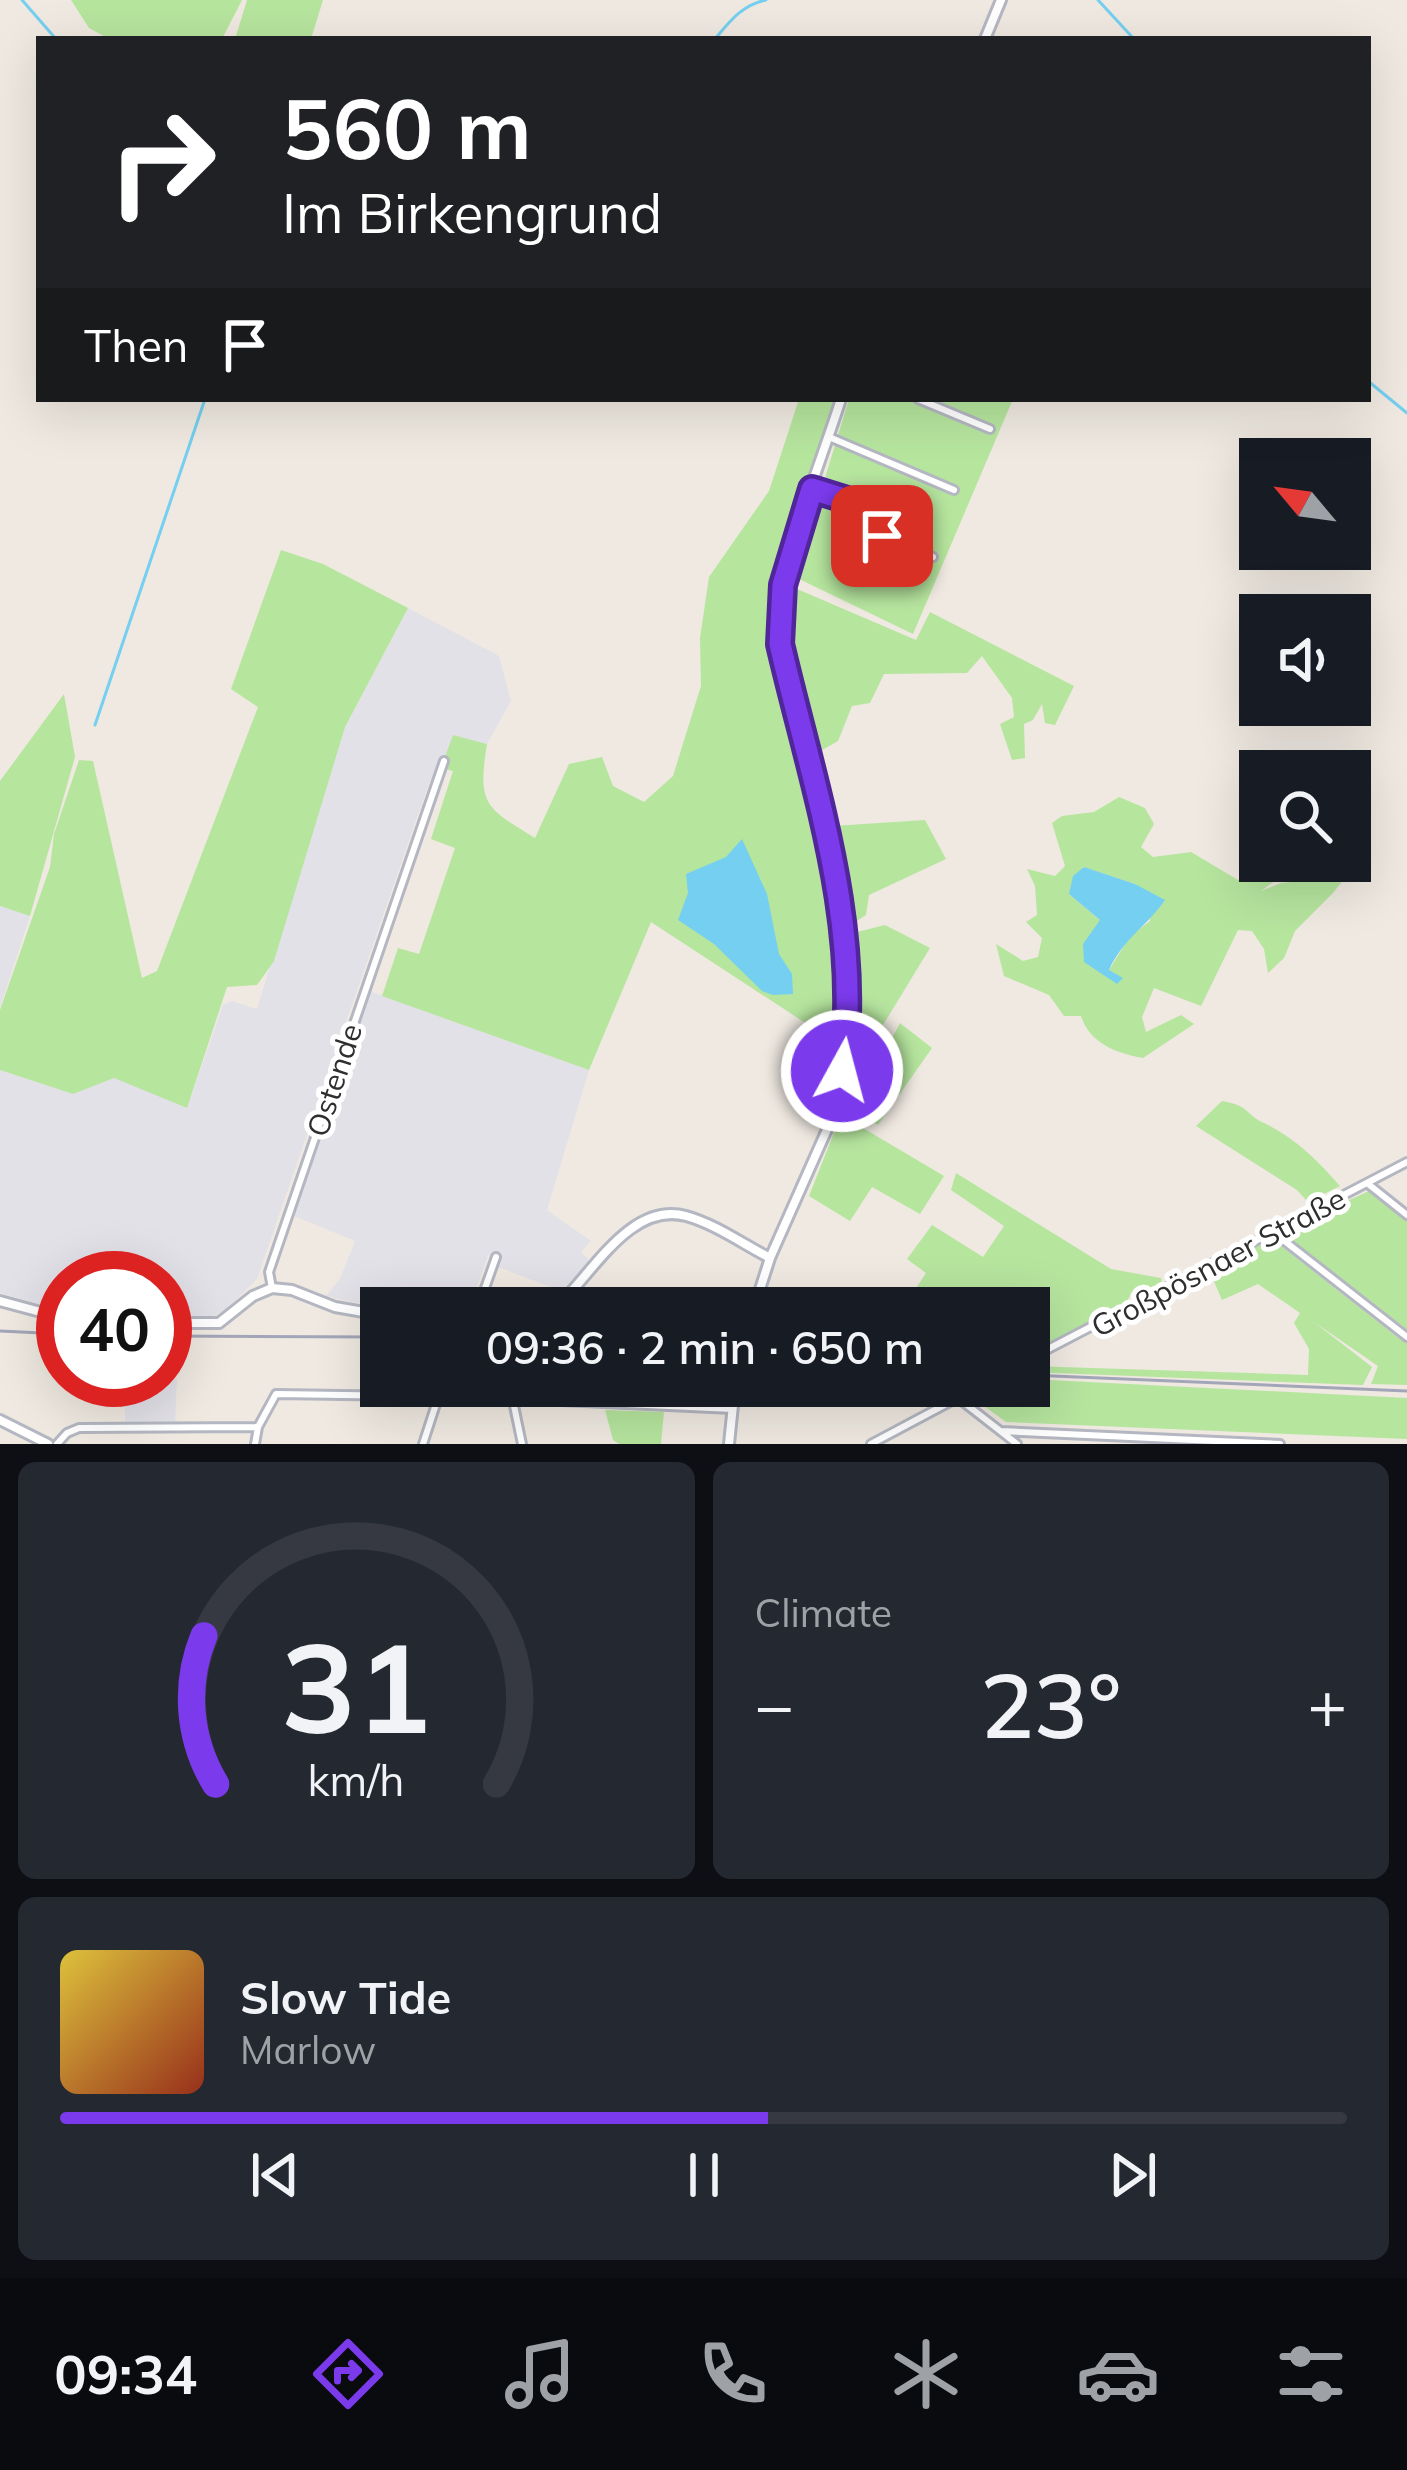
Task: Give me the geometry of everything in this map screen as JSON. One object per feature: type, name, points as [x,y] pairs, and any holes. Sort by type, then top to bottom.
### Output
[{"type":"street","points":[[986,36],[1001,0]]},
{"type":"street","points":[[761,1287],[833,1116],[848,1028],[843,926],[780,644],[783,585],[840,402]]},
{"type":"street","points":[[925,402],[989,429]]},
{"type":"street","points":[[829,437],[954,490]]},
{"type":"street","points":[[812,489],[860,504],[870,530],[933,557]]},
{"type":"street","name":"Ostende","points":[[272,1288],[269,1272],[444,760]]},
{"type":"street","name":"Großpösnaer Straße","points":[[1050,1348],[1407,1162]]},
{"type":"street","points":[[1367,1183],[1407,1215]]},
{"type":"street","points":[[575,1287],[632,1228],[659,1215],[698,1220],[770,1258]]},
{"type":"street","points":[[1273,1232],[1407,1337]]},
{"type":"street","points":[[485,1287],[496,1257]]},
{"type":"street","points":[[192,1323],[219,1323],[253,1296],[272,1288],[360,1311]]},
{"type":"street","points":[[4,1304],[36,1312]]},
{"type":"street","points":[[255,1444],[258,1427],[276,1394],[360,1396]]},
{"type":"street","points":[[423,1444],[435,1407]]},
{"type":"street","points":[[514,1407],[522,1444]]},
{"type":"street","points":[[678,1407],[733,1409],[729,1444]]},
{"type":"street","points":[[872,1444],[941,1407]]},
{"type":"street","points":[[970,1407],[1017,1444]]},
{"type":"street","points":[[0,1420],[53,1444],[79,1428],[258,1427]]},
{"type":"street","points":[[1001,1431],[1103,1440],[1280,1444]]},
{"type":"shaded area","points":[[408,608],[499,656],[511,701],[487,744],[453,735],[429,783],[257,1279],[226,1310],[207,1319],[192,1318],[192,1251],[36,1251],[36,1303],[0,1293],[0,1070],[73,1094],[114,1077],[187,1108],[223,1005],[232,1001],[257,1009],[343,731]]},
{"type":"shaded area","points":[[0,906],[30,916],[0,1008]]},
{"type":"shaded area","points":[[364,989],[589,1070],[547,1210],[591,1241],[581,1252],[590,1261],[565,1287],[550,1287],[498,1267],[500,1259],[488,1255],[477,1287],[360,1287],[360,1304],[326,1296],[340,1279],[355,1241],[289,1214]]},
{"type":"shaded area","points":[[125,1407],[176,1407],[175,1423],[125,1423]]},
{"type":"green space","points":[[71,0],[242,0],[224,36],[104,36],[89,28]]},
{"type":"green space","points":[[247,0],[323,0],[312,36],[236,36]]},
{"type":"green space","points":[[798,402],[844,402],[790,586],[916,640],[930,612],[1074,686],[1055,725],[1045,723],[1042,704],[1033,720],[1024,724],[1025,758],[1012,760],[1000,724],[1014,717],[1012,698],[982,656],[967,673],[884,674],[870,703],[852,706],[838,741],[801,762],[818,827],[925,820],[946,859],[869,895],[866,915],[836,935],[839,1045],[651,922],[589,1070],[382,996],[398,948],[419,954],[455,848],[431,839],[453,771],[441,768],[453,735],[487,744],[483,780],[489,803],[535,838],[569,764],[602,757],[613,786],[644,802],[673,776],[701,686],[700,638],[709,577],[769,491]]},
{"type":"green space","points":[[848,402],[1012,402],[913,634],[795,577]]},
{"type":"green space","points":[[281,550],[323,564],[408,608],[345,727],[274,961],[257,985],[227,987],[187,1108],[114,1078],[73,1094],[0,1070],[0,1010],[50,867],[54,834],[79,760],[93,761],[142,978],[157,971],[258,707],[231,689]]},
{"type":"green space","points":[[64,694],[75,757],[30,916],[0,906],[0,781]]},
{"type":"green space","points":[[1119,797],[1145,808],[1154,824],[1141,847],[1153,857],[1191,852],[1239,882],[1273,882],[1261,891],[1281,883],[1342,882],[1295,931],[1284,958],[1268,973],[1264,949],[1252,931],[1238,930],[1201,1006],[1154,988],[1142,1017],[1146,1032],[1181,1015],[1194,1024],[1143,1058],[1106,1046],[1091,1034],[1081,1016],[1064,1016],[1049,995],[1004,976],[996,944],[1023,961],[1038,957],[1042,938],[1026,922],[1037,915],[1035,886],[1027,869],[1055,876],[1065,866],[1052,823],[1062,816],[1094,812]],"holes":[[[1083,867],[1135,884],[1147,893],[1150,921],[1130,936],[1109,970],[1100,920],[1069,894]]]},
{"type":"green space","points":[[885,925],[930,948],[850,1079],[856,1033],[853,933]]},
{"type":"green space","points":[[900,1023],[932,1048],[878,1125],[847,1106]]},
{"type":"green space","points":[[1222,1101],[1286,1136],[1340,1186],[1308,1202],[1297,1190],[1196,1126]]},
{"type":"green space","points":[[841,1115],[944,1176],[920,1214],[872,1187],[850,1221],[809,1196]]},
{"type":"green space","points":[[956,1173],[1111,1269],[1161,1278],[1162,1282],[1149,1291],[1141,1288],[1131,1293],[1126,1304],[1050,1346],[1050,1287],[917,1287],[926,1273],[907,1259],[932,1225],[983,1257],[1004,1226],[951,1190]]},
{"type":"green space","points":[[1369,1191],[1407,1219],[1407,1333],[1277,1233]]},
{"type":"green space","points":[[1271,1238],[1407,1341],[1407,1385],[1371,1384],[1378,1366],[1314,1322],[1372,1367],[1363,1385],[1050,1373],[1050,1367],[1308,1375],[1309,1349],[1294,1323],[1300,1313],[1258,1284],[1222,1300],[1209,1270]]},
{"type":"green space","points":[[1050,1380],[1407,1398],[1407,1439],[1006,1422],[985,1407],[1050,1407]]},
{"type":"green space","points":[[605,1410],[664,1412],[661,1444],[619,1444],[613,1440]]},
{"type":"water","points":[[742,839],[767,894],[779,954],[792,974],[793,994],[762,991],[714,944],[678,920],[688,893],[686,874],[726,857]]},
{"type":"water","points":[[1084,867],[1165,900],[1114,959],[1109,970],[1123,978],[1117,984],[1084,962],[1083,944],[1100,920],[1069,894],[1073,876]]},
{"type":"waterway","points":[[22,0],[53,36]]},
{"type":"waterway","points":[[718,36],[743,10],[766,0]]},
{"type":"waterway","points":[[1098,0],[1131,36]]},
{"type":"waterway","points":[[1371,383],[1407,413]]},
{"type":"waterway","points":[[95,725],[204,402]]},
{"type":"railway","points":[[0,1331],[36,1333]]},
{"type":"railway","points":[[192,1336],[360,1337]]},
{"type":"railway","points":[[1050,1376],[1407,1391]]},
{"type":"route","points":[[842,1071],[848,1028],[845,937],[780,644],[780,602],[812,489],[860,504],[870,530],[882,536]]}]
